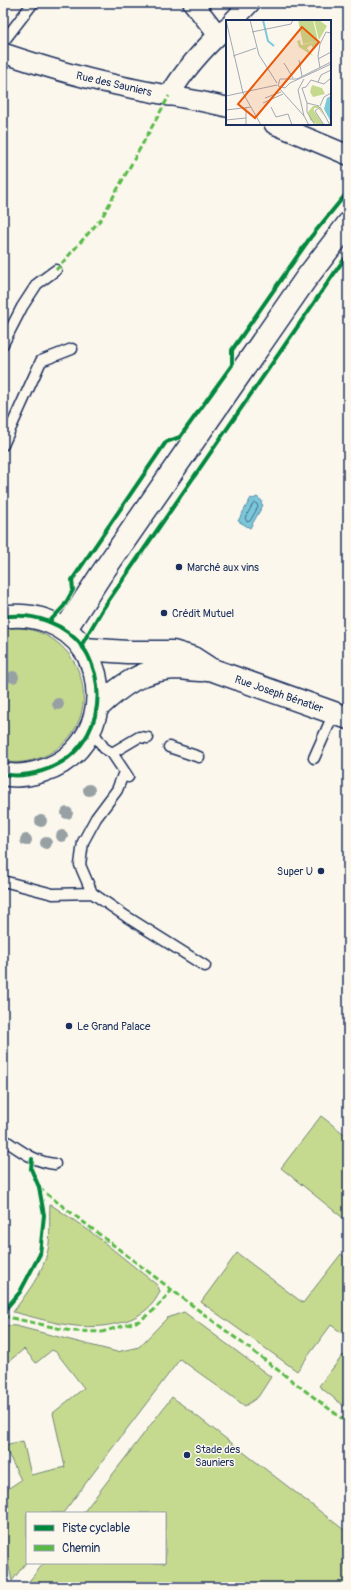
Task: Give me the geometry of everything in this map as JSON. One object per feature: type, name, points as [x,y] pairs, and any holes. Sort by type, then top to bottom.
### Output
[{"type":"street","points":[[169,96],[176,83],[223,31],[193,3]]},
{"type":"street","points":[[234,20],[250,3]]},
{"type":"street","name":"Rue des Sauniers","points":[[3,53],[49,68],[111,84],[226,107]]},
{"type":"street","points":[[276,125],[348,155]]},
{"type":"street","points":[[65,630],[100,576],[292,299],[348,224]]},
{"type":"street","points":[[3,786],[13,775],[54,767],[74,752],[91,729],[97,708],[98,686],[92,666],[84,649],[65,630],[49,622],[32,617],[7,614]]},
{"type":"street","name":"Rue Joseph Bénatier","points":[[84,649],[127,652],[173,652],[193,658],[210,669],[341,716]]},
{"type":"street","name":"Rue Joseph Bénatier","points":[[97,708],[130,680],[141,675],[159,670],[176,668],[193,670],[210,669]]},
{"type":"lane","points":[[3,42],[33,3]]},
{"type":"lane","points":[[3,344],[22,307],[37,284],[56,270]]},
{"type":"lane","points":[[3,445],[41,362],[72,349]]},
{"type":"lane","points":[[314,758],[341,716]]},
{"type":"lane","points":[[91,729],[104,748],[112,753],[127,776],[96,818],[83,842],[80,866],[92,893],[205,966]]},
{"type":"lane","points":[[112,753],[139,737],[148,738]]},
{"type":"lane","points":[[169,747],[199,756]]},
{"type":"lane","points":[[3,881],[53,894],[92,893]]},
{"type":"lane","points":[[3,1139],[32,1159],[44,1163],[55,1164]]},
{"type":"green space","points":[[3,629],[30,629],[53,639],[68,654],[78,671],[83,690],[82,710],[75,729],[62,745],[42,757],[18,762],[3,761]]},
{"type":"green space","points":[[321,1116],[348,1137],[348,1222],[281,1168]]},
{"type":"green space","points":[[50,1204],[91,1232],[157,1285],[160,1291],[154,1302],[146,1310],[125,1321],[88,1327],[60,1324],[13,1312],[34,1282],[46,1258],[49,1239]]},
{"type":"green space","points":[[237,1253],[303,1303],[341,1254],[348,1260],[348,1337],[331,1325],[297,1371],[201,1302]]},
{"type":"green space","points":[[184,1312],[271,1377],[258,1397],[245,1406],[180,1359],[64,1512],[26,1512],[26,1562],[12,1581],[3,1551],[3,1492],[21,1480],[4,1445],[23,1441],[31,1475],[65,1467],[53,1413],[84,1388],[56,1352],[52,1350],[36,1363],[24,1349],[3,1366],[3,1325],[16,1326],[117,1352],[139,1347],[167,1318]]},
{"type":"green space","points":[[343,1355],[348,1359],[348,1406],[346,1408],[319,1386]]},
{"type":"green space","name":"Stade des Sauniers","points":[[172,1397],[348,1533],[348,1587],[25,1586],[43,1564],[166,1564],[166,1512],[84,1512]]},
{"type":"water","points":[[257,497],[262,501],[261,504],[263,505],[250,528],[238,521],[251,498],[253,499]]},
{"type":"marked path","points":[[56,270],[101,219],[169,96]]},
{"type":"marked path","points":[[39,1188],[348,1423]]},
{"type":"marked path","points":[[3,1316],[71,1331],[102,1332],[139,1321],[153,1311],[172,1290]]},
{"type":"cycle path","points":[[49,622],[64,606],[73,590],[72,580],[166,442],[180,437],[232,365],[232,350],[310,238],[348,190]]},
{"type":"cycle path","points":[[81,646],[102,610],[348,255]]},
{"type":"cycle path","points":[[3,617],[26,616],[37,618],[48,621],[68,632],[77,640],[88,655],[95,674],[97,690],[97,705],[94,720],[88,734],[80,746],[69,756],[57,765],[42,771],[18,775],[3,774]]},
{"type":"cycle path","points":[[3,1312],[20,1292],[40,1254],[44,1215],[39,1187],[31,1169],[32,1159]]},
{"type":"place","name":"Marché aux vins","points":[[179,567]]},
{"type":"place","name":"Crédit Mutuel","points":[[164,613]]},
{"type":"place","name":"Super U","points":[[321,871]]},
{"type":"place","name":"Le Grand Palace","points":[[69,1026]]},
{"type":"place","name":"Stade des Sauniers","points":[[187,1455]]}]
